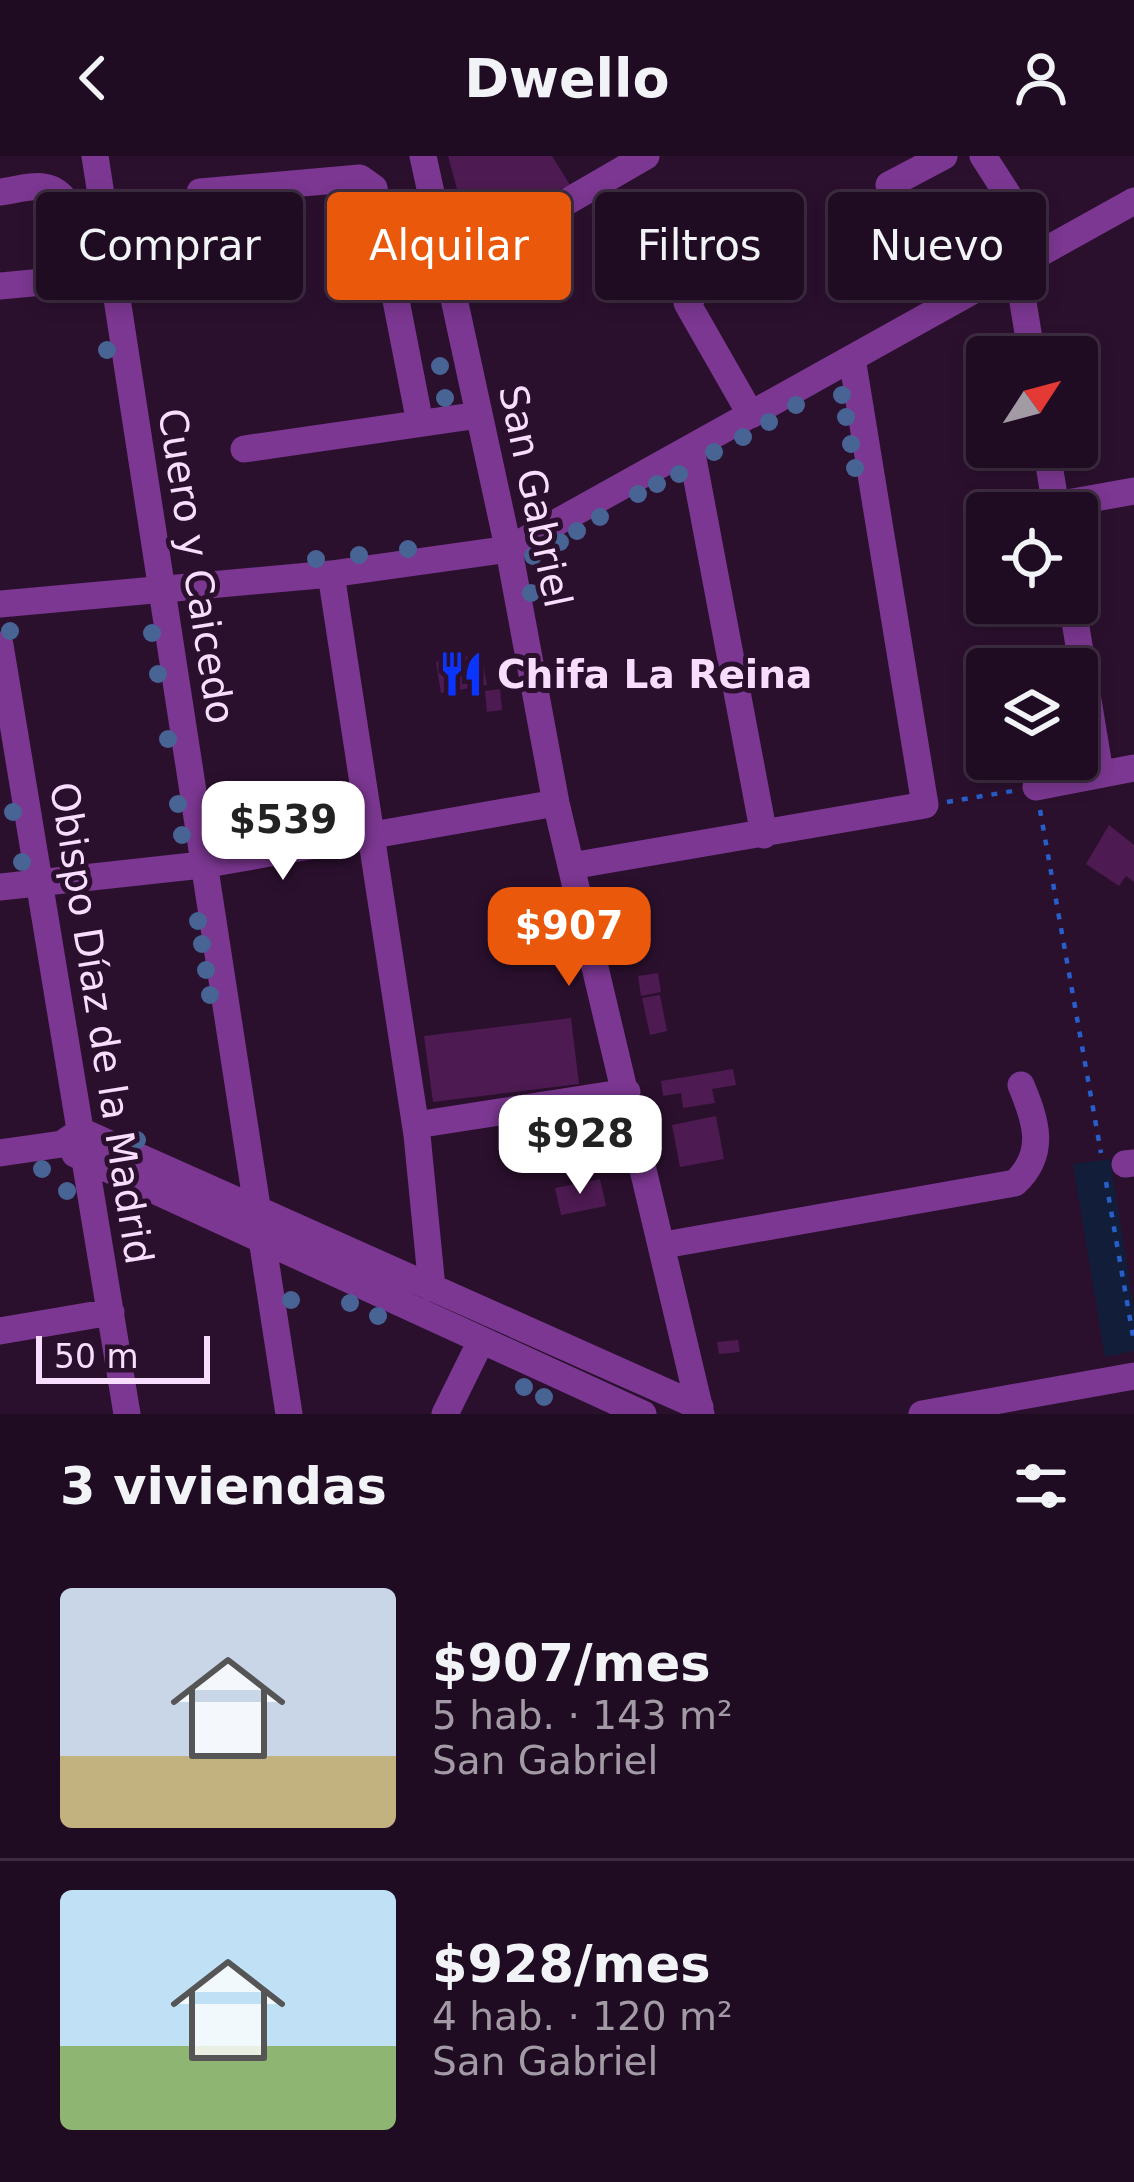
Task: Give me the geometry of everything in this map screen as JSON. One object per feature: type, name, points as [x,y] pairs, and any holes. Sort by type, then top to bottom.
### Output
[{"type":"street","name":"Cuero y Caicedo","points":[[95,156],[100,192]]},
{"type":"street","points":[[356,156],[385,224],[420,423]]},
{"type":"street","name":"San Gabriel","points":[[423,156],[431,192]]},
{"type":"street","points":[[571,199],[646,156]]},
{"type":"street","points":[[890,185],[944,156]]},
{"type":"street","points":[[983,156],[1006,192]]},
{"type":"street","points":[[200,192],[359,178],[369,182]]},
{"type":"street","points":[[0,192],[47,185],[59,192]]},
{"type":"street","points":[[1046,250],[1134,201]]},
{"type":"street","points":[[0,286],[36,283]]},
{"type":"street","name":"Cuero y Caicedo","points":[[115,300],[289,1414]]},
{"type":"street","name":"San Gabriel","points":[[453,300],[509,549],[556,803],[701,1411]]},
{"type":"street","points":[[690,300],[687,303],[751,415]]},
{"type":"street","points":[[0,604],[331,574],[509,549],[956,300]]},
{"type":"street","points":[[1022,300],[1028,336]]},
{"type":"street","points":[[571,866],[925,805],[852,358]]},
{"type":"street","points":[[244,449],[479,415]]},
{"type":"street","points":[[691,448],[764,835]]},
{"type":"street","points":[[1098,499],[1134,491]]},
{"type":"street","points":[[331,574],[416,1125],[432,1288]]},
{"type":"street","points":[[1075,624],[1100,773]]},
{"type":"street","name":"Obispo Díaz de la Madrid","points":[[0,645],[40,882],[71,1137]]},
{"type":"street","points":[[1036,787],[1134,768]]},
{"type":"street","points":[[0,887],[202,865],[556,803]]},
{"type":"street","points":[[664,1245],[1015,1183],[1031,1165],[1039,1142],[1021,1085]]},
{"type":"street","points":[[416,1125],[627,1092]]},
{"type":"street","points":[[71,1137],[87,1162],[643,1414]]},
{"type":"street","points":[[0,1154],[71,1137],[255,1210],[701,1411]]},
{"type":"street","name":"Obispo Díaz de la Madrid","points":[[87,1162],[128,1414]]},
{"type":"street","points":[[0,1331],[110,1312]]},
{"type":"street","points":[[445,1414],[482,1341]]},
{"type":"street","points":[[922,1414],[1134,1376]]},
{"type":"path","points":[[925,805],[1036,787],[1117,1166],[1134,1342]]},
{"type":"shaded area","points":[[1110,1159],[1134,1309],[1134,1351],[1105,1357],[1073,1164]]},
{"type":"building","points":[[448,156],[552,156],[570,185],[552,192],[458,192]]},
{"type":"building","name":"Chifa La Reina","points":[[481,654],[487,685],[441,693],[436,662]]},
{"type":"building","points":[[500,689],[502,710],[487,712],[485,691]]},
{"type":"building","points":[[1109,825],[1134,845],[1134,882],[1126,876],[1119,886],[1086,864]]},
{"type":"building","points":[[644,924],[647,942],[627,945],[624,927]]},
{"type":"building","points":[[658,973],[661,992],[641,996],[638,976]]},
{"type":"building","points":[[660,995],[667,1031],[650,1035],[642,998]]},
{"type":"building","points":[[571,1018],[579,1084],[433,1102],[424,1036]]},
{"type":"building","points":[[733,1069],[736,1085],[712,1089],[715,1103],[683,1108],[681,1093],[663,1096],[661,1081]]},
{"type":"building","points":[[716,1116],[724,1159],[680,1167],[672,1125]]},
{"type":"building","points":[[600,1179],[606,1206],[561,1215],[555,1188]]},
{"type":"building","points":[[738,1340],[740,1352],[719,1354],[717,1342]]},
{"type":"place","name":"Chifa La Reina","points":[[461,674]]}]
